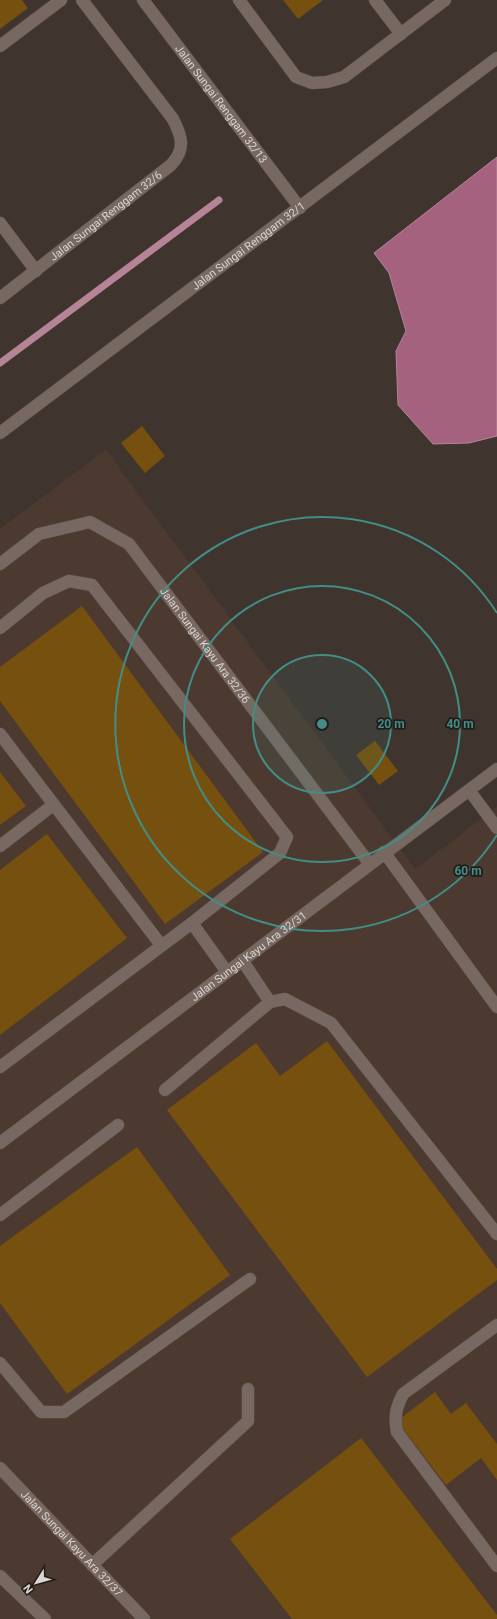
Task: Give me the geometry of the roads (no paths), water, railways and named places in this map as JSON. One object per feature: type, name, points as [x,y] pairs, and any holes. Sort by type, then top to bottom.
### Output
[{"type":"street","points":[[0,46],[61,0]]},
{"type":"street","name":"Jalan Sungai Renggam 32/6","points":[[0,298],[171,165],[178,157],[182,145],[179,132],[173,119],[82,0]]},
{"type":"street","name":"Jalan Sungai Renggam 32/13","points":[[143,0],[300,208]]},
{"type":"street","points":[[239,0],[296,77],[312,83],[327,82],[344,77],[445,0]]},
{"type":"street","points":[[375,0],[401,34]]},
{"type":"street","name":"Jalan Sungai Renggam 32/1","points":[[0,433],[497,58]]},
{"type":"street","points":[[0,223],[36,271]]},
{"type":"street","name":"Jalan Sungai Kayu Ara 32/36","points":[[0,564],[39,534],[90,522],[129,544],[370,864]]},
{"type":"street","points":[[0,628],[43,593],[69,581],[92,585],[287,837],[280,853],[192,923],[0,1067]]},
{"type":"street","points":[[0,734],[161,945]]},
{"type":"street","name":"Jalan Sungai Kayu Ara 32/31","points":[[0,1143],[384,852],[497,769]]},
{"type":"street","points":[[469,790],[497,828]]},
{"type":"street","points":[[0,846],[53,805]]},
{"type":"street","points":[[384,852],[497,1007]]},
{"type":"street","points":[[192,923],[227,972]]},
{"type":"street","points":[[242,960],[270,1002]]},
{"type":"street","points":[[165,1090],[270,1002],[285,999],[331,1023],[497,1234]]},
{"type":"street","points":[[0,1216],[118,1126]]},
{"type":"street","points":[[0,1363],[41,1412],[64,1412],[250,1279]]},
{"type":"street","points":[[496,1329],[403,1394],[398,1403],[394,1418],[397,1432],[497,1566]]},
{"type":"street","points":[[92,1565],[248,1421],[248,1389]]},
{"type":"street","name":"Jalan Sungai Kayu Ara 32/37","points":[[0,1468],[144,1619]]},
{"type":"street","points":[[0,1576],[45,1619]]},
{"type":"waterway","points":[[0,363],[219,200]]}]
